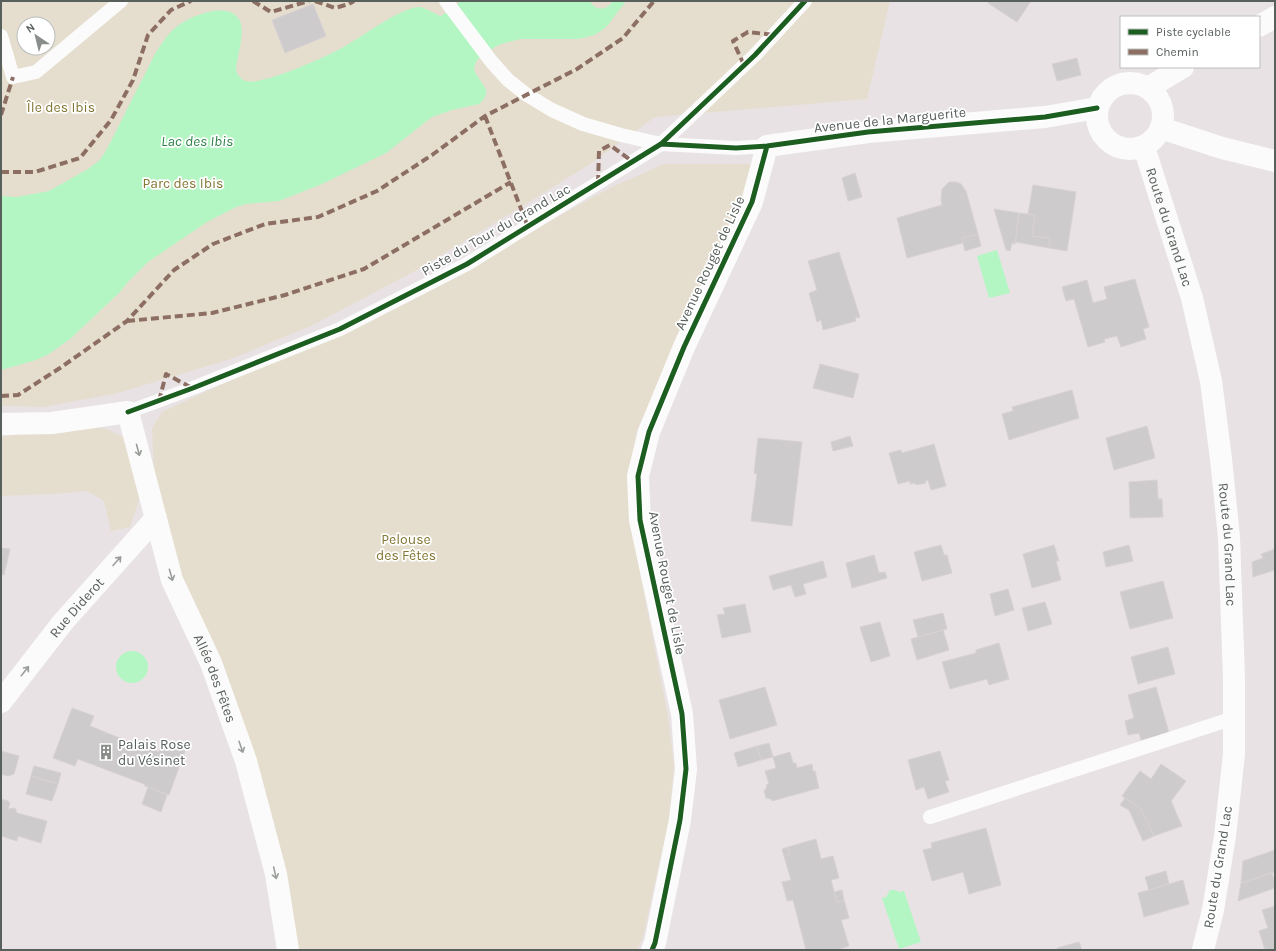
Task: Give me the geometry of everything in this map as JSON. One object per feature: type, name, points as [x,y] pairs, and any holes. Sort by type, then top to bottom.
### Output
[{"type":"street","points":[[1260,25],[1275,17]]},
{"type":"street","points":[[1148,88],[1181,68]]},
{"type":"street","points":[[1128,83],[1138,84],[1148,88],[1156,96],[1162,106],[1164,117],[1161,128],[1154,140],[1144,147],[1132,150],[1119,148],[1108,142],[1100,132],[1097,121],[1097,108],[1102,99],[1109,90],[1118,85],[1128,83]]},
{"type":"street","name":"Avenue de la Marguerite","points":[[767,146],[868,132],[1045,117],[1097,108]]},
{"type":"street","points":[[1161,128],[1222,148],[1275,161]]},
{"type":"street","name":"Avenue Rouget de Lisle","points":[[652,950],[655,943],[680,820],[686,769],[682,714],[640,520],[638,476],[649,432],[684,347],[752,202],[767,146]]},
{"type":"street","name":"Route du Grand Lac","points":[[1144,147],[1192,298],[1212,381],[1229,537],[1233,657],[1234,754],[1226,836],[1214,910],[1203,950]]},
{"type":"street","name":"Piste du Tour du Grand Lac","points":[[1,424],[52,423],[128,412]]},
{"type":"street","name":"Allée des Fêtes","points":[[128,412],[172,580],[212,663],[246,761],[276,874],[288,950]]},
{"type":"street","name":"Rue Diderot","points":[[1,702],[63,622],[156,518]]},
{"type":"lane","points":[[1,36],[13,77],[36,72],[121,1]]},
{"type":"lane","name":"Piste du Tour du Grand Lac","points":[[128,412],[200,385],[347,325],[467,264],[661,144],[755,55],[805,1]]},
{"type":"lane","name":"Avenue de la Marguerite","points":[[446,2],[491,61],[508,80],[527,95],[552,110],[582,124],[661,144],[736,148],[767,146]]},
{"type":"lane","points":[[930,817],[1234,718]]},
{"type":"green space","name":"Parc des Ibis","points":[[1,1],[890,1],[867,99],[655,117],[593,162],[523,206],[415,271],[311,326],[231,359],[118,393],[44,407],[1,406]]},
{"type":"green space","name":"Pelouse des Fêtes","points":[[664,164],[752,164],[736,217],[637,430],[628,479],[631,526],[667,711],[674,764],[669,820],[643,937],[637,950],[288,950],[276,874],[156,518],[152,428],[162,412],[340,329],[530,232],[610,188]]},
{"type":"green space","points":[[79,426],[105,428],[123,437],[141,493],[130,527],[111,531],[104,501],[87,491],[1,496],[1,437]]},
{"type":"water","name":"Lac des Ibis","points":[[461,1],[590,1],[595,7],[604,8],[608,7],[613,1],[626,1],[607,26],[594,35],[579,39],[520,39],[495,47],[477,60],[475,65],[474,69],[476,74],[486,89],[484,99],[479,104],[452,110],[432,117],[386,153],[322,184],[279,201],[246,204],[236,207],[207,222],[148,262],[119,293],[70,339],[49,354],[36,360],[1,370],[1,196],[17,197],[49,191],[88,169],[100,160],[155,54],[175,28],[193,17],[211,11],[228,11],[235,15],[240,21],[242,32],[236,70],[242,79],[246,81],[254,81],[279,75],[321,58],[340,49],[399,13],[409,9],[420,7],[441,16]]},
{"type":"water","points":[[997,250],[1010,293],[989,298],[977,256]]},
{"type":"water","points":[[132,651],[138,652],[145,658],[148,667],[147,673],[141,680],[132,683],[126,682],[119,676],[116,667],[117,661],[123,654]]},
{"type":"water","points":[[890,890],[900,892],[904,891],[921,942],[899,949],[882,898],[886,897]]},
{"type":"building","points":[[989,1],[1031,1],[1017,22],[988,3]]},
{"type":"building","points":[[313,4],[326,36],[285,53],[272,20]]},
{"type":"building","points":[[1077,58],[1081,75],[1057,81],[1052,64]]},
{"type":"building","points":[[855,173],[862,197],[848,201],[842,178]]},
{"type":"building","points":[[949,182],[957,182],[961,184],[966,191],[978,234],[962,238],[963,243],[907,258],[897,218],[942,205],[942,189]]},
{"type":"building","points":[[1033,185],[1076,192],[1067,251],[1049,248],[1050,238],[1032,236],[1035,215],[1028,214]]},
{"type":"building","points":[[994,209],[1019,213],[1015,244],[1012,243],[1010,251],[1006,250]]},
{"type":"building","points":[[1019,213],[1035,215],[1032,236],[1050,238],[1049,248],[1016,242],[1015,244]]},
{"type":"building","points":[[978,234],[981,246],[965,251],[962,238]]},
{"type":"building","points":[[839,252],[860,317],[855,318],[856,321],[823,330],[821,320],[817,322],[809,293],[817,290],[808,261]]},
{"type":"building","points":[[1135,279],[1149,327],[1143,329],[1146,339],[1121,347],[1117,336],[1104,339],[1105,342],[1088,347],[1074,299],[1066,301],[1062,287],[1087,280],[1093,303],[1107,299],[1104,287]]},
{"type":"building","points":[[820,364],[859,374],[853,398],[813,388]]},
{"type":"building","points":[[1072,390],[1079,418],[1009,440],[1002,414],[1013,411],[1012,407]]},
{"type":"building","points":[[1147,426],[1155,458],[1114,470],[1106,438]]},
{"type":"building","points":[[850,436],[853,446],[833,451],[831,442]]},
{"type":"building","points":[[758,438],[802,442],[792,526],[751,521],[757,474],[754,473]]},
{"type":"building","points":[[934,444],[946,486],[931,490],[928,480],[925,481],[926,483],[916,485],[915,483],[910,484],[910,481],[898,484],[889,453],[901,450],[902,453]]},
{"type":"building","points":[[1157,480],[1158,499],[1162,499],[1163,517],[1130,518],[1129,482]]},
{"type":"building","points":[[941,545],[944,555],[947,555],[952,573],[922,581],[914,552]]},
{"type":"building","points":[[1054,545],[1059,561],[1056,561],[1061,580],[1032,588],[1023,554]]},
{"type":"building","points":[[1129,545],[1133,561],[1106,567],[1103,552]]},
{"type":"building","points":[[1,548],[10,549],[4,575],[1,574]]},
{"type":"building","points":[[1275,549],[1275,570],[1253,577],[1252,562],[1263,558],[1261,554]]},
{"type":"building","points":[[874,555],[879,573],[885,572],[887,578],[852,588],[846,563]]},
{"type":"building","points":[[823,561],[827,577],[803,584],[806,594],[795,597],[791,585],[773,590],[769,576]]},
{"type":"building","points":[[1163,581],[1173,618],[1130,629],[1120,592]]},
{"type":"building","points":[[1008,589],[1014,610],[995,616],[990,594]]},
{"type":"building","points":[[1045,602],[1052,624],[1028,631],[1022,608]]},
{"type":"building","points":[[745,604],[751,632],[722,638],[717,615],[725,614],[723,608]]},
{"type":"building","points":[[943,613],[947,629],[918,637],[913,620]]},
{"type":"building","points":[[880,622],[890,656],[871,662],[860,627]]},
{"type":"building","points":[[943,630],[949,650],[917,660],[911,639]]},
{"type":"building","points":[[999,643],[1009,679],[989,685],[987,679],[950,689],[942,662],[976,653],[976,650]]},
{"type":"building","points":[[1168,647],[1175,674],[1138,684],[1131,657]]},
{"type":"building","points":[[765,687],[777,725],[730,739],[719,700]]},
{"type":"building","points":[[1156,687],[1169,733],[1141,740],[1139,733],[1128,735],[1125,721],[1134,718],[1128,695]]},
{"type":"building","name":"Palais Rose du Vésinet","points":[[72,708],[94,716],[90,726],[112,735],[159,752],[162,742],[185,751],[169,795],[78,759],[75,766],[53,758]]},
{"type":"building","points":[[769,743],[773,757],[761,760],[757,746]]},
{"type":"building","points":[[757,746],[761,760],[738,767],[734,753]]},
{"type":"building","points":[[1,751],[19,756],[14,774],[8,776],[1,774]]},
{"type":"building","points":[[940,751],[949,780],[945,781],[949,792],[928,799],[924,787],[916,790],[908,760]]},
{"type":"building","points":[[790,752],[793,763],[796,763],[797,768],[812,764],[819,788],[772,801],[771,799],[766,798],[764,791],[767,787],[766,785],[769,784],[765,771],[776,768],[773,757]]},
{"type":"building","points":[[1161,764],[1186,781],[1171,801],[1182,826],[1154,836],[1141,809],[1122,796],[1140,771],[1151,779]]},
{"type":"building","points":[[34,766],[61,773],[58,784],[31,776]]},
{"type":"building","points":[[31,776],[58,784],[52,801],[26,794]]},
{"type":"building","points":[[148,787],[167,795],[161,812],[142,804]]},
{"type":"building","points":[[1125,798],[1141,809],[1154,836],[1143,841],[1129,810],[1120,805]]},
{"type":"building","points":[[1,799],[10,803],[8,809],[15,808],[17,813],[47,821],[41,843],[18,836],[17,841],[1,836]]},
{"type":"building","points":[[986,828],[1001,885],[969,894],[963,872],[932,881],[923,850],[932,848],[931,843]]},
{"type":"building","points":[[816,839],[821,859],[833,856],[839,878],[831,880],[837,902],[844,900],[849,918],[841,920],[849,946],[836,950],[806,950],[793,900],[787,901],[782,882],[791,880],[784,856],[789,854],[788,847]]},
{"type":"building","points":[[788,847],[789,854],[784,856],[782,849]]},
{"type":"building","points":[[1275,850],[1275,872],[1241,883],[1243,861]]},
{"type":"building","points":[[1166,871],[1169,884],[1149,890],[1145,877]]},
{"type":"building","points":[[1272,873],[1275,888],[1238,901],[1241,883]]},
{"type":"building","points":[[1183,880],[1189,904],[1144,917],[1138,893]]},
{"type":"building","points":[[842,890],[844,900],[837,902],[834,892]]},
{"type":"building","points":[[1275,906],[1275,950],[1265,950],[1259,931],[1268,928],[1262,910]]},
{"type":"building","points":[[1079,942],[1082,950],[1057,950],[1057,948]]},
{"type":"marked path","points":[[1,172],[35,172],[80,158],[111,120],[133,80],[148,35],[171,10],[191,1]]},
{"type":"marked path","points":[[253,1],[271,12],[309,1]]},
{"type":"marked path","points":[[315,1],[335,8],[354,1]]},
{"type":"marked path","points":[[1,396],[18,395],[60,368],[127,321],[174,270],[213,244],[265,224],[318,217],[377,191],[432,155],[485,116],[577,69],[623,38],[654,1]]},
{"type":"marked path","points":[[744,65],[733,41],[748,32],[774,35]]},
{"type":"marked path","points":[[1,115],[13,77]]},
{"type":"marked path","points":[[485,116],[528,227]]},
{"type":"marked path","points":[[598,183],[599,151],[610,145],[633,162]]},
{"type":"marked path","points":[[127,321],[212,313],[285,295],[364,269],[511,182]]},
{"type":"marked path","points":[[159,401],[166,374],[192,388]]},
{"type":"cycle path","points":[[128,412],[193,388],[340,329],[467,264],[661,144],[755,55],[805,1]]},
{"type":"cycle path","points":[[661,144],[736,148],[767,146],[868,132],[1045,117],[1097,108]]},
{"type":"cycle path","points":[[652,950],[655,943],[680,820],[686,769],[682,714],[640,520],[638,476],[649,432],[684,347],[752,202],[767,146]]},
{"type":"place","name":"Palais Rose du Vésinet","points":[[106,752]]},
{"type":"park label","name":"Île des Ibis","points":[[61,107]]}]
